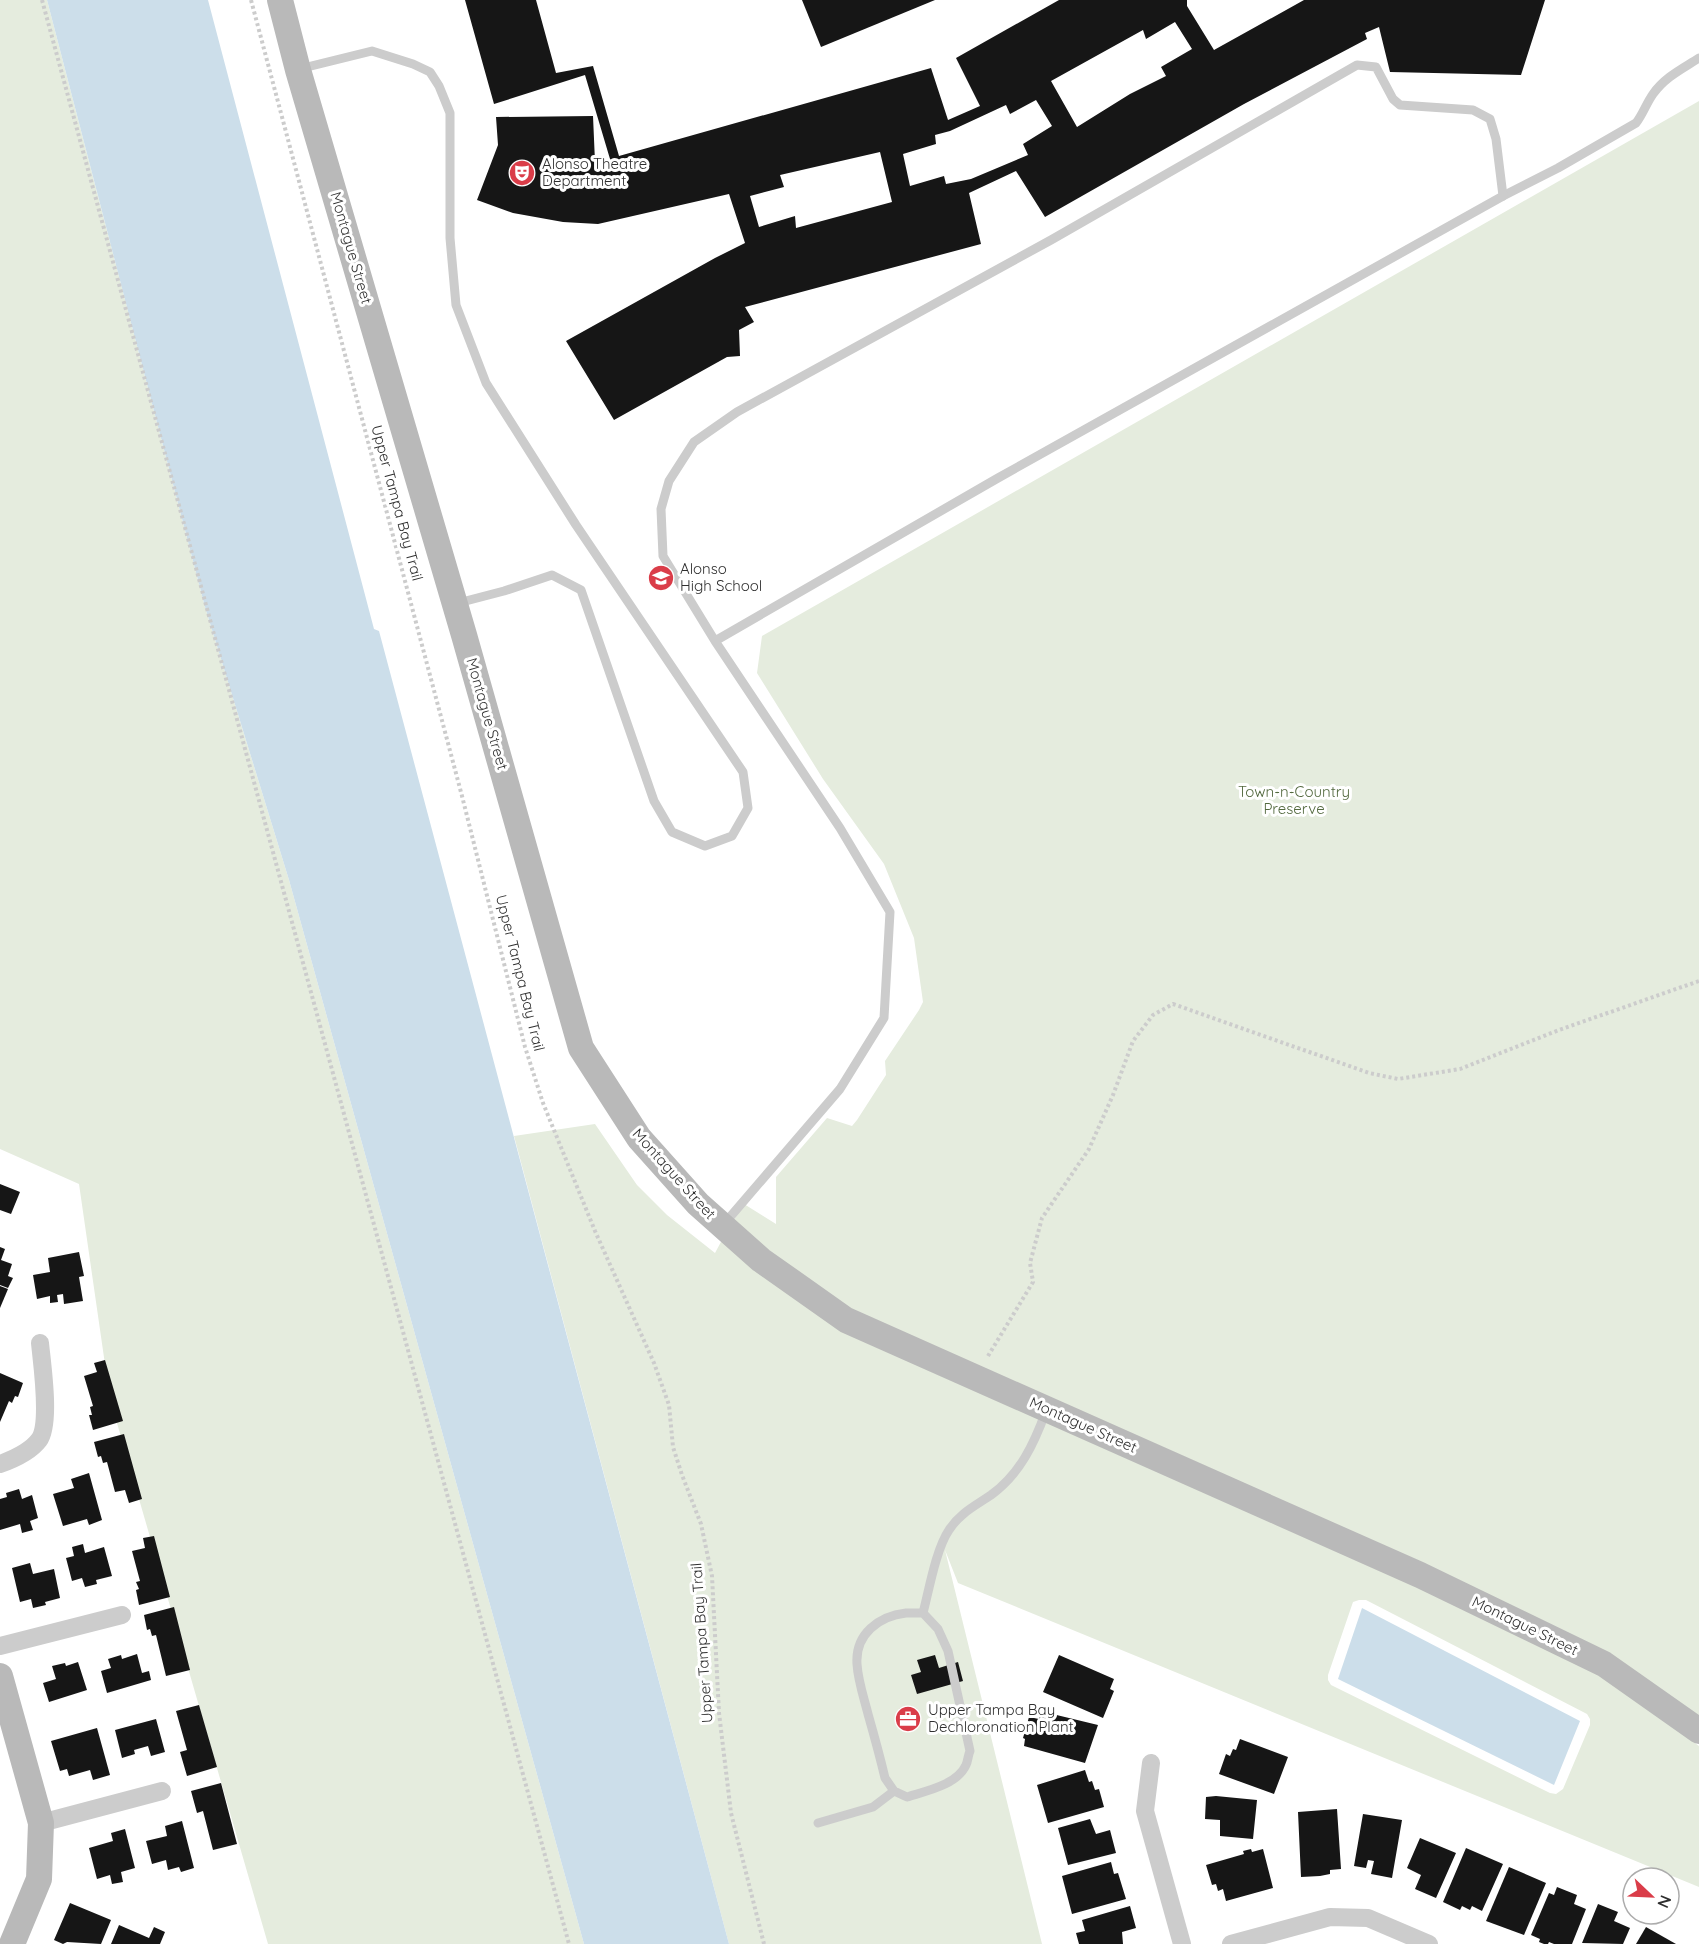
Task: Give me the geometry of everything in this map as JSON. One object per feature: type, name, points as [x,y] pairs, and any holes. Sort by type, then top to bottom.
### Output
[{"type":"street","name":"Montague Street","points":[[280,0],[298,70],[455,604],[581,1048],[639,1138],[698,1204],[722,1226],[761,1260],[846,1320],[1420,1575],[1604,1664],[1699,1731]]},
{"type":"street","points":[[0,1464],[19,1457],[40,1439],[46,1408],[40,1343]]},
{"type":"street","points":[[0,1646],[122,1615]]},
{"type":"street","points":[[0,1676],[41,1823],[39,1879],[12,1944]]},
{"type":"street","points":[[1151,1763],[1145,1811],[1182,1944]]},
{"type":"street","points":[[41,1823],[162,1791]]},
{"type":"street","points":[[1231,1944],[1330,1917],[1368,1918],[1430,1944]]},
{"type":"lane","points":[[298,70],[372,51],[412,63],[430,72],[439,86],[450,113],[450,238],[456,305],[486,383],[576,525],[742,772],[748,808],[732,836],[705,846],[672,832],[654,801],[581,590],[552,575],[455,604]]},
{"type":"lane","points":[[715,641],[990,482],[1636,123],[1652,96],[1668,77],[1699,58]]},
{"type":"lane","points":[[722,1226],[840,1089],[884,1018],[890,912],[840,828],[715,641],[663,556],[661,509],[669,480],[694,442],[737,412],[1052,240],[1357,64],[1376,67],[1393,99],[1400,105],[1473,110],[1490,119],[1496,139],[1503,196]]},
{"type":"lane","points":[[923,1613],[947,1532],[962,1513],[992,1494],[1024,1461],[1047,1409]]},
{"type":"lane","points":[[923,1613],[938,1629],[948,1651],[970,1751],[966,1767],[954,1779],[931,1790],[907,1797],[894,1791],[885,1778],[856,1662],[859,1647],[866,1632],[879,1620],[891,1615],[923,1613]]},
{"type":"lane","points":[[818,1823],[873,1807],[894,1791]]},
{"type":"path","points":[[42,0],[569,1944]]},
{"type":"path","name":"Upper Tampa Bay Trail","points":[[251,0],[459,785],[525,1047],[556,1135],[654,1363],[669,1405],[673,1447],[701,1524],[712,1576],[719,1713],[731,1813],[764,1944]]},
{"type":"path","points":[[988,1356],[1015,1308],[1033,1282],[1030,1263],[1042,1218],[1089,1149],[1113,1095],[1132,1041],[1153,1015],[1173,1004],[1369,1073],[1398,1078],[1460,1069],[1559,1030],[1699,981]]},
{"type":"green space","points":[[0,0],[47,0],[205,607],[289,880],[584,1944],[268,1944],[110,1399],[79,1184],[0,1149]]},
{"type":"green space","name":"Town-n-Country Preserve","points":[[1699,101],[1699,1718],[852,1311],[768,1252],[733,1221],[744,1204],[776,1224],[776,1177],[827,1118],[852,1126],[886,1075],[885,1061],[923,1002],[914,938],[884,864],[823,779],[757,673],[762,636]]},
{"type":"green space","points":[[595,1124],[637,1185],[667,1215],[715,1253],[722,1240],[754,1269],[1598,1673],[1699,1746],[1699,1887],[1681,1880],[1681,1866],[1648,1866],[958,1583],[945,1550],[1042,1944],[729,1944],[514,1136]],"holes":[[[1366,1600],[1587,1714],[1590,1725],[1563,1789],[1556,1794],[1331,1685],[1328,1675],[1353,1602]]]},
{"type":"water","points":[[47,0],[208,0],[374,629],[379,631],[729,1944],[584,1944],[289,880],[205,607]]},
{"type":"water","points":[[1362,1608],[1580,1721],[1554,1785],[1338,1679]]},
{"type":"building","points":[[465,0],[536,0],[556,73],[593,66],[619,156],[931,68],[948,120],[980,106],[956,58],[1059,0],[1187,0],[1187,6],[1214,50],[1304,0],[1545,0],[1521,75],[1390,72],[1379,27],[1365,33],[1367,39],[1244,104],[1045,217],[1016,171],[969,193],[981,244],[745,307],[754,322],[739,330],[740,356],[727,357],[614,420],[566,341],[745,243],[729,194],[598,224],[563,222],[513,213],[477,200],[498,145],[496,117],[593,116],[595,162],[610,159],[585,75],[494,104]],"holes":[[[1175,22],[1192,49],[1161,67],[1166,76],[1130,94],[1077,127],[1051,81],[1143,30],[1146,39]],[[1036,100],[1052,126],[1023,144],[1028,155],[971,179],[946,184],[944,176],[910,186],[903,154],[936,144],[935,135],[950,131],[1006,105],[1010,114]],[[880,152],[892,202],[796,228],[795,216],[759,227],[750,196],[784,187],[780,175]]]},
{"type":"building","points":[[802,0],[935,0],[821,47]]},
{"type":"building","points":[[0,1184],[20,1192],[11,1214],[0,1210]]},
{"type":"building","points":[[0,1247],[5,1249],[1,1260],[12,1264],[8,1276],[13,1278],[8,1288],[0,1285]]},
{"type":"building","points":[[79,1252],[84,1276],[79,1277],[83,1301],[64,1304],[63,1294],[57,1295],[58,1302],[50,1303],[50,1296],[37,1299],[33,1275],[50,1272],[48,1258]]},
{"type":"building","points":[[0,1286],[8,1289],[0,1308]]},
{"type":"building","points":[[105,1360],[123,1421],[93,1430],[89,1415],[92,1415],[90,1407],[93,1406],[84,1376],[97,1372],[94,1363]]},
{"type":"building","points":[[0,1373],[23,1383],[18,1397],[15,1396],[12,1403],[9,1401],[0,1422]]},
{"type":"building","points":[[124,1434],[142,1499],[129,1503],[125,1490],[115,1492],[107,1462],[103,1463],[101,1456],[98,1457],[94,1442]]},
{"type":"building","points":[[89,1473],[102,1520],[89,1525],[87,1519],[63,1526],[53,1494],[74,1488],[71,1479]]},
{"type":"building","points":[[19,1489],[22,1499],[32,1495],[38,1518],[30,1521],[33,1530],[22,1533],[20,1524],[0,1530],[0,1499],[7,1497],[6,1493]]},
{"type":"building","points":[[154,1536],[170,1597],[139,1605],[136,1590],[139,1589],[136,1582],[140,1581],[132,1551],[145,1548],[143,1538]]},
{"type":"building","points":[[83,1544],[85,1553],[104,1547],[112,1576],[96,1580],[97,1584],[85,1587],[82,1578],[72,1581],[66,1558],[74,1556],[72,1547]]},
{"type":"building","points":[[30,1563],[33,1574],[54,1569],[60,1598],[33,1608],[31,1599],[20,1602],[12,1568]]},
{"type":"building","points":[[174,1607],[190,1670],[166,1676],[156,1635],[152,1636],[150,1629],[147,1630],[144,1615]]},
{"type":"building","points":[[137,1654],[142,1673],[149,1671],[151,1680],[107,1693],[101,1671],[111,1668],[108,1659],[121,1655],[122,1659]]},
{"type":"building","points":[[935,1655],[939,1668],[958,1662],[963,1681],[917,1694],[911,1675],[921,1672],[917,1660]]},
{"type":"building","points":[[1059,1655],[1114,1679],[1110,1689],[1114,1691],[1103,1718],[1043,1692]]},
{"type":"building","points":[[78,1662],[87,1690],[49,1702],[43,1683],[56,1679],[52,1666],[65,1663],[66,1666]]},
{"type":"building","points":[[199,1705],[217,1767],[187,1776],[180,1752],[187,1750],[176,1711]]},
{"type":"building","points":[[1040,1711],[1098,1725],[1085,1763],[1024,1746],[1025,1739],[1023,1738],[1029,1717],[1039,1719]]},
{"type":"building","points":[[156,1719],[165,1752],[151,1756],[148,1746],[134,1750],[135,1754],[122,1758],[115,1730]]},
{"type":"building","points":[[97,1728],[110,1775],[93,1780],[90,1770],[69,1776],[67,1769],[60,1771],[51,1741]]},
{"type":"building","points":[[1240,1739],[1288,1757],[1274,1794],[1219,1774],[1226,1754],[1230,1756],[1233,1749],[1236,1750]]},
{"type":"building","points":[[1085,1770],[1089,1782],[1092,1781],[1095,1790],[1099,1789],[1104,1807],[1048,1823],[1037,1785]]},
{"type":"building","points":[[221,1783],[237,1844],[213,1850],[203,1811],[197,1813],[191,1791]]},
{"type":"building","points":[[1206,1797],[1257,1800],[1253,1839],[1220,1836],[1220,1820],[1205,1819]]},
{"type":"building","points":[[1337,1809],[1341,1869],[1330,1870],[1330,1874],[1320,1876],[1301,1877],[1298,1812]]},
{"type":"building","points":[[1363,1814],[1402,1820],[1392,1878],[1371,1874],[1374,1861],[1368,1860],[1366,1868],[1354,1866]]},
{"type":"building","points":[[1090,1819],[1096,1834],[1110,1830],[1116,1853],[1068,1865],[1058,1828]]},
{"type":"building","points":[[182,1821],[194,1868],[181,1872],[179,1867],[168,1870],[166,1860],[152,1864],[146,1841],[167,1836],[165,1826]]},
{"type":"building","points":[[125,1829],[135,1868],[121,1872],[123,1882],[112,1884],[110,1875],[97,1879],[89,1848],[113,1841],[111,1833]]},
{"type":"building","points":[[1420,1838],[1456,1853],[1436,1898],[1415,1889],[1421,1875],[1407,1868]]},
{"type":"building","points":[[1466,1848],[1503,1864],[1482,1911],[1472,1906],[1470,1910],[1462,1906],[1460,1910],[1443,1902]]},
{"type":"building","points":[[1251,1849],[1252,1852],[1263,1849],[1273,1888],[1226,1901],[1223,1889],[1218,1891],[1216,1884],[1212,1885],[1206,1865],[1244,1854],[1243,1851]]},
{"type":"building","points":[[1111,1862],[1114,1874],[1118,1873],[1126,1899],[1072,1914],[1062,1876]]},
{"type":"building","points":[[1509,1867],[1546,1883],[1524,1935],[1486,1921]]},
{"type":"building","points":[[1557,1887],[1577,1895],[1574,1904],[1586,1909],[1572,1944],[1549,1942],[1544,1944],[1539,1942],[1540,1939],[1531,1935],[1549,1893],[1554,1895]]},
{"type":"building","points":[[70,1903],[111,1920],[101,1944],[67,1942],[63,1944],[54,1940]]},
{"type":"building","points":[[1598,1904],[1618,1912],[1614,1921],[1630,1928],[1623,1944],[1582,1943]]},
{"type":"building","points":[[1130,1906],[1136,1928],[1122,1932],[1123,1944],[1079,1944],[1076,1933],[1085,1931],[1082,1920]]},
{"type":"building","points":[[119,1925],[149,1938],[154,1927],[165,1932],[160,1944],[111,1944]]},
{"type":"building","points":[[1646,1927],[1676,1944],[1636,1944]]},
{"type":"place","name":"Alonso Theatre Department","points":[[522,173]]},
{"type":"place","name":"Alonso High School","points":[[661,578]]},
{"type":"place","name":"Upper Tampa Bay Dechloronation Plant","points":[[908,1719]]}]
